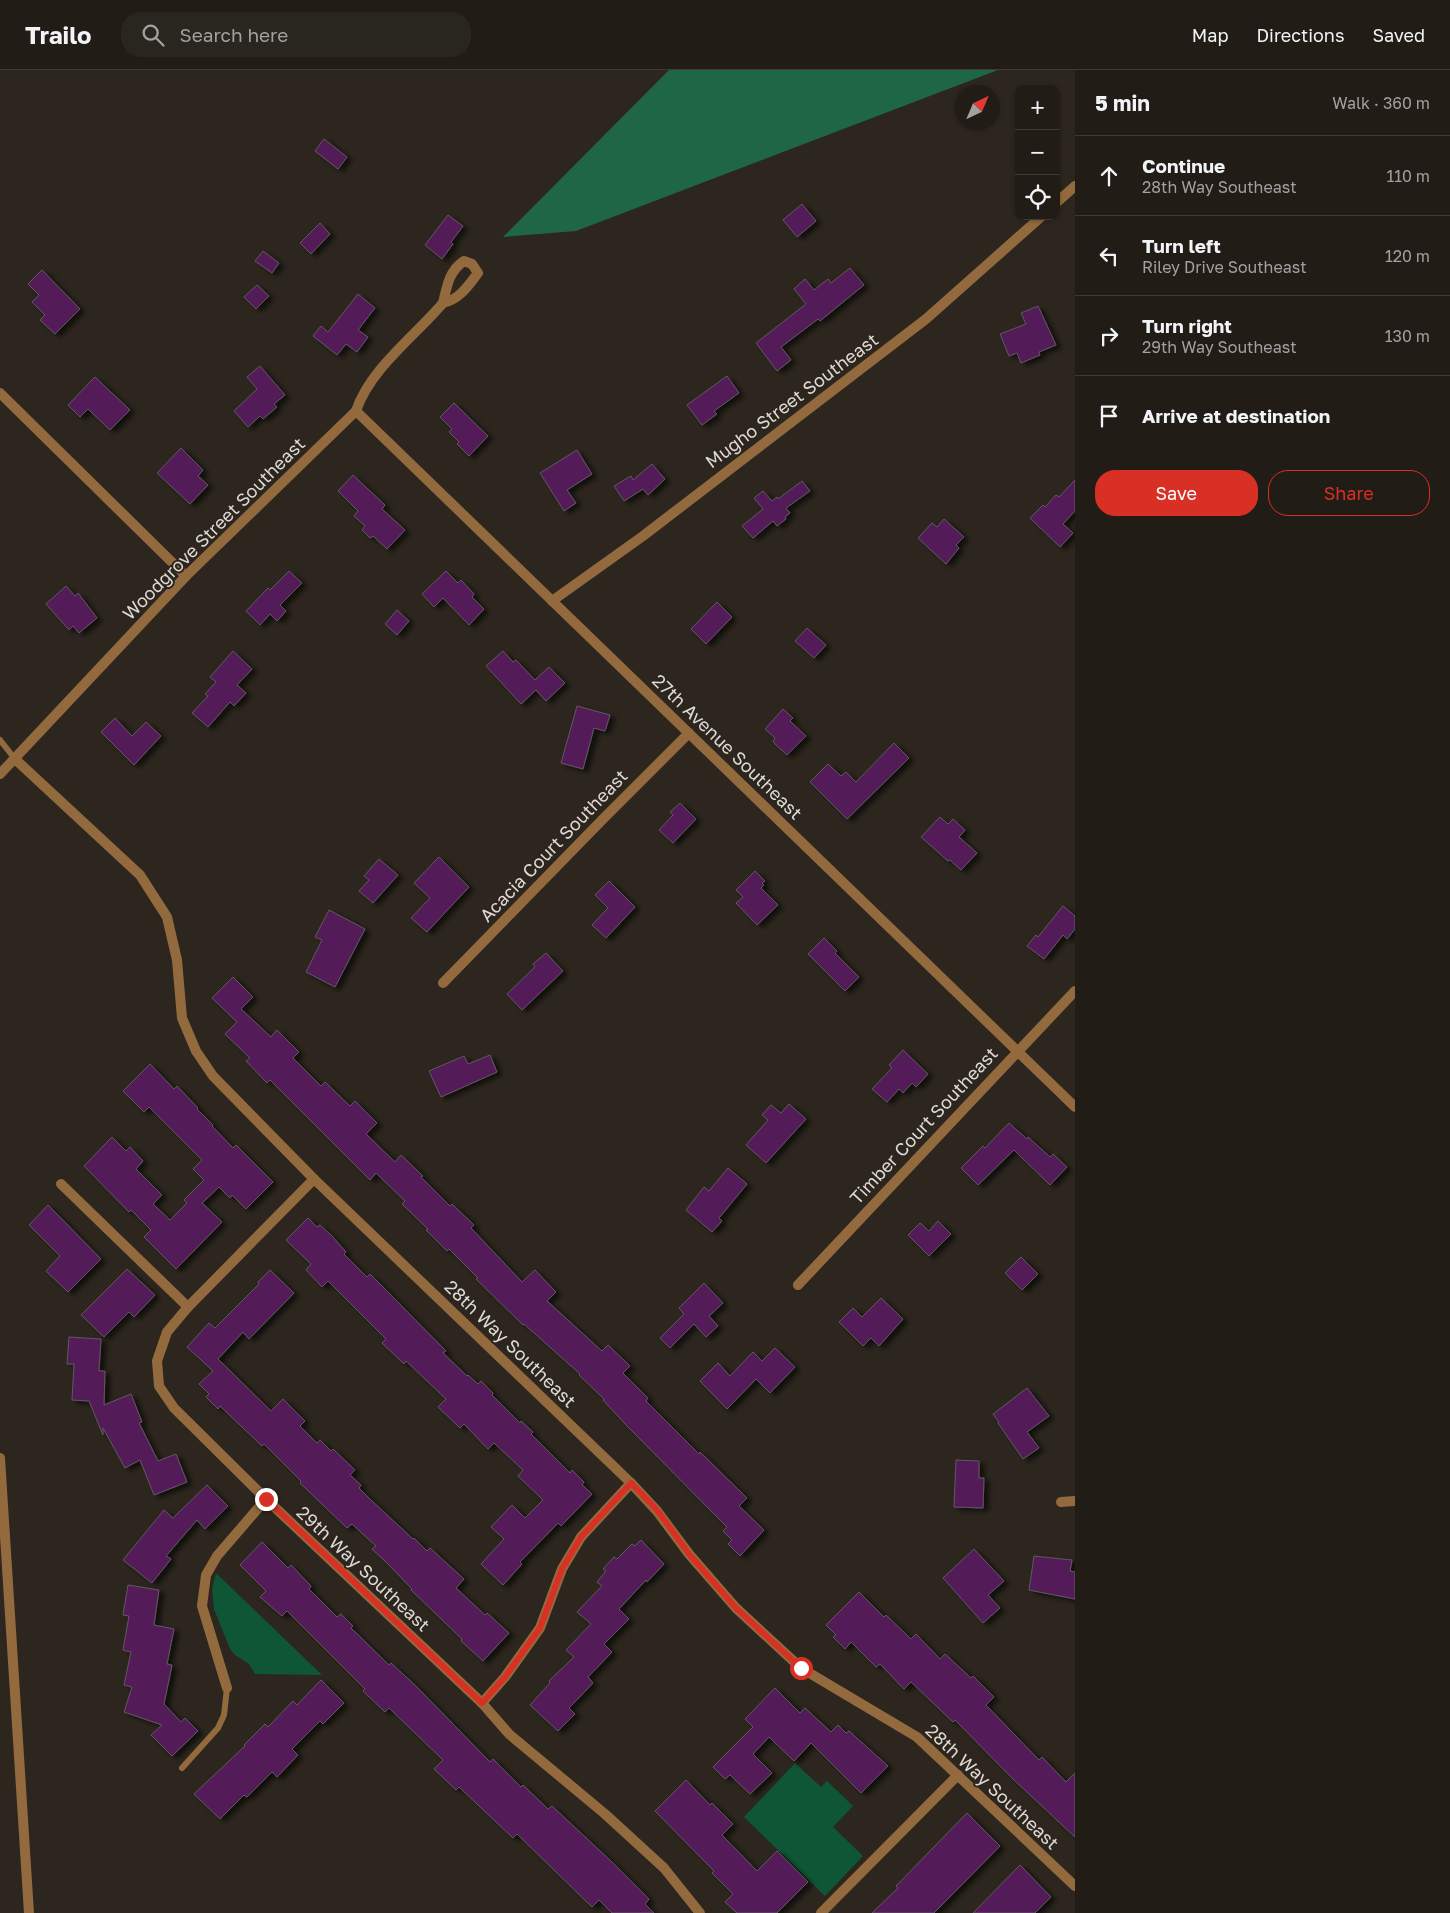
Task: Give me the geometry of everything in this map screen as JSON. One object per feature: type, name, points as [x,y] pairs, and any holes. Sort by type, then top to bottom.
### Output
[{"type":"street","points":[[1060,199],[1075,186]]},
{"type":"street","name":"Mugho Street Southeast","points":[[552,600],[643,536],[926,320],[1038,220]]},
{"type":"street","name":"Woodgrove Street Southeast","points":[[0,774],[186,576],[356,411],[361,397],[380,370],[443,303]]},
{"type":"street","points":[[0,393],[186,576]]},
{"type":"street","name":"27th Avenue Southeast","points":[[356,411],[1075,1107]]},
{"type":"street","name":"Acacia Court Southeast","points":[[443,983],[689,733]]},
{"type":"street","name":"28th Way Southeast","points":[[16,759],[140,875],[167,917],[177,960],[182,1018],[196,1051],[213,1076],[314,1180],[631,1483],[657,1510],[689,1554],[736,1608],[801,1668],[917,1737],[1075,1886]]},
{"type":"street","name":"Timber Court Southeast","points":[[798,1285],[1075,991]]},
{"type":"street","name":"29th Way Southeast","points":[[314,1180],[188,1307],[167,1332],[158,1361],[159,1386],[174,1408],[266,1499],[482,1703],[509,1734],[598,1808],[664,1868],[700,1913]]},
{"type":"street","points":[[61,1184],[188,1307]]},
{"type":"street","points":[[0,1458],[29,1913]]},
{"type":"street","points":[[482,1703],[505,1677],[540,1628],[562,1569],[581,1537],[631,1483]]},
{"type":"street","points":[[227,1688],[202,1606],[206,1575],[218,1556],[266,1499]]},
{"type":"street","points":[[1061,1502],[1075,1501]]},
{"type":"street","points":[[821,1913],[958,1775]]},
{"type":"lane","points":[[0,740],[16,759]]},
{"type":"lane","points":[[182,1768],[218,1728],[224,1715],[227,1688]]},
{"type":"green space","points":[[669,70],[998,70],[576,231],[503,237]]},
{"type":"green space","points":[[216,1573],[322,1675],[255,1674],[249,1664],[235,1655],[230,1649],[214,1609],[212,1589]]},
{"type":"green space","points":[[795,1763],[821,1787],[827,1781],[853,1806],[833,1827],[863,1856],[825,1896],[744,1817]]},
{"type":"building","points":[[324,139],[347,157],[338,169],[315,151]]},
{"type":"building","points":[[802,204],[816,221],[797,237],[783,220]]},
{"type":"building","points":[[448,215],[463,226],[451,242],[453,244],[442,259],[425,245]]},
{"type":"building","points":[[320,223],[330,234],[311,254],[300,243]]},
{"type":"building","points":[[263,251],[279,263],[272,273],[255,261]]},
{"type":"building","points":[[850,268],[864,285],[820,321],[818,319],[781,347],[791,360],[777,371],[756,343],[806,304],[794,289],[805,279],[814,290],[828,279],[831,283]]},
{"type":"building","points":[[42,270],[80,309],[55,334],[40,320],[45,315],[32,302],[39,295],[28,284]]},
{"type":"building","points":[[257,285],[269,296],[256,309],[244,297]]},
{"type":"building","points":[[358,294],[375,308],[358,330],[368,337],[357,352],[346,344],[337,355],[313,336],[321,326],[328,332]]},
{"type":"building","points":[[1038,306],[1056,345],[1039,352],[1040,355],[1021,363],[1017,353],[1009,356],[1000,334],[1026,324],[1021,313]]},
{"type":"building","points":[[260,366],[285,395],[274,404],[277,407],[263,419],[260,416],[248,427],[234,411],[257,389],[247,377]]},
{"type":"building","points":[[727,376],[739,393],[714,411],[717,414],[702,425],[687,405]]},
{"type":"building","points":[[95,377],[130,410],[110,430],[88,409],[80,417],[68,405]]},
{"type":"building","points":[[454,403],[488,436],[469,456],[457,444],[459,442],[449,432],[452,429],[440,417]]},
{"type":"building","points":[[181,448],[203,470],[198,476],[208,485],[190,504],[157,473]]},
{"type":"building","points":[[577,450],[592,474],[567,490],[576,503],[564,511],[540,473]]},
{"type":"building","points":[[652,464],[665,479],[648,495],[643,489],[624,501],[614,486],[631,476],[633,480]]},
{"type":"building","points":[[353,475],[385,505],[382,509],[405,530],[387,549],[373,536],[370,538],[362,530],[365,526],[354,516],[358,511],[338,491]]},
{"type":"building","points":[[1075,480],[1075,511],[1063,524],[1073,533],[1060,547],[1030,518],[1043,505],[1045,507],[1056,495],[1059,497]]},
{"type":"building","points":[[802,481],[810,491],[786,508],[790,513],[785,517],[786,519],[777,526],[773,521],[753,538],[742,526],[763,509],[754,498],[763,491],[772,501],[777,497],[778,499]]},
{"type":"building","points":[[944,519],[964,537],[956,545],[959,548],[946,564],[918,538],[932,523],[937,527]]},
{"type":"building","points":[[289,571],[302,583],[280,605],[286,611],[277,621],[270,614],[260,625],[246,611],[268,588],[270,590]]},
{"type":"building","points":[[446,571],[458,583],[461,580],[474,594],[472,597],[484,609],[469,625],[443,598],[434,607],[422,594]]},
{"type":"building","points":[[66,586],[75,596],[78,593],[97,618],[79,633],[73,626],[69,630],[46,604]]},
{"type":"building","points":[[717,602],[732,617],[706,644],[691,629]]},
{"type":"building","points":[[397,610],[409,621],[397,635],[385,624]]},
{"type":"building","points":[[807,628],[826,645],[814,658],[795,641]]},
{"type":"building","points":[[233,651],[252,669],[237,685],[246,693],[234,706],[230,702],[208,727],[192,713],[208,696],[205,694],[216,682],[210,677]]},
{"type":"building","points":[[503,651],[513,662],[516,660],[535,680],[549,667],[565,683],[546,701],[536,690],[521,704],[486,666]]},
{"type":"building","points":[[577,706],[610,715],[605,731],[594,728],[583,769],[561,763]]},
{"type":"building","points":[[783,709],[793,718],[790,721],[806,736],[787,755],[776,745],[773,741],[775,738],[765,729]]},
{"type":"building","points":[[115,718],[132,736],[146,722],[161,736],[134,765],[101,732]]},
{"type":"building","points":[[894,743],[909,758],[847,819],[810,782],[828,764],[841,776],[846,772],[856,782]]},
{"type":"building","points":[[680,803],[696,819],[673,843],[659,830],[673,815],[670,812]]},
{"type":"building","points":[[940,817],[948,824],[953,819],[965,830],[959,837],[977,853],[961,870],[921,837]]},
{"type":"building","points":[[439,857],[469,887],[427,932],[411,918],[430,898],[414,883]]},
{"type":"building","points":[[379,859],[398,875],[373,903],[359,891],[369,880],[364,876]]},
{"type":"building","points":[[755,871],[765,881],[762,883],[764,885],[761,888],[778,905],[757,925],[736,903],[743,897],[736,890]]},
{"type":"building","points":[[609,881],[635,907],[606,938],[592,925],[608,908],[595,895]]},
{"type":"building","points":[[1063,906],[1075,916],[1075,929],[1067,939],[1063,935],[1044,959],[1027,946],[1036,935],[1038,937]]},
{"type":"building","points":[[329,910],[365,929],[335,987],[306,972],[322,940],[315,937]]},
{"type":"building","points":[[824,938],[837,951],[835,953],[859,977],[845,991],[808,954]]},
{"type":"building","points":[[546,953],[563,971],[522,1010],[507,994],[535,967],[533,964]]},
{"type":"building","points":[[233,977],[253,997],[241,1009],[271,1037],[277,1030],[299,1052],[293,1058],[321,1086],[325,1082],[350,1106],[355,1101],[377,1123],[366,1134],[395,1162],[401,1155],[450,1206],[452,1204],[474,1225],[471,1228],[522,1282],[535,1270],[556,1292],[547,1301],[602,1351],[608,1345],[630,1366],[623,1373],[648,1398],[646,1401],[699,1454],[700,1452],[747,1498],[739,1506],[764,1530],[740,1556],[728,1544],[732,1540],[723,1531],[727,1527],[628,1427],[580,1374],[523,1325],[476,1279],[478,1278],[449,1249],[447,1251],[402,1204],[405,1201],[376,1173],[370,1180],[270,1080],[267,1083],[246,1061],[250,1058],[225,1034],[237,1022],[212,998]]},
{"type":"building","points":[[903,1050],[928,1074],[916,1087],[912,1083],[903,1093],[899,1089],[887,1102],[872,1089],[892,1068],[889,1065]]},
{"type":"building","points":[[490,1055],[497,1072],[441,1097],[429,1071],[464,1056],[468,1064]]},
{"type":"building","points":[[150,1064],[174,1089],[177,1086],[233,1148],[236,1145],[273,1182],[246,1209],[232,1195],[230,1198],[219,1187],[202,1203],[222,1222],[176,1269],[144,1237],[151,1230],[131,1210],[129,1212],[84,1166],[112,1137],[126,1151],[130,1147],[143,1161],[136,1169],[162,1195],[153,1204],[170,1220],[187,1203],[184,1200],[204,1180],[193,1169],[202,1160],[149,1107],[144,1112],[123,1091]]},
{"type":"building","points":[[789,1104],[806,1119],[766,1163],[746,1145],[768,1120],[762,1115],[771,1105],[781,1113]]},
{"type":"building","points":[[1009,1123],[1050,1157],[1053,1154],[1067,1167],[1050,1185],[1014,1150],[978,1185],[961,1168],[983,1146],[985,1148]]},
{"type":"building","points":[[728,1168],[747,1184],[719,1218],[722,1221],[712,1232],[686,1210],[704,1187],[709,1191]]},
{"type":"building","points":[[48,1205],[101,1259],[68,1292],[46,1271],[60,1256],[29,1225]]},
{"type":"building","points":[[308,1218],[317,1227],[320,1225],[332,1236],[346,1252],[344,1254],[367,1277],[370,1274],[382,1286],[446,1351],[443,1353],[467,1376],[478,1384],[481,1381],[520,1423],[521,1421],[533,1432],[531,1434],[570,1473],[572,1470],[584,1482],[582,1485],[592,1494],[561,1526],[558,1523],[520,1562],[522,1564],[503,1585],[481,1564],[504,1539],[491,1527],[512,1505],[525,1518],[543,1500],[518,1476],[523,1470],[494,1443],[488,1449],[464,1424],[460,1428],[438,1407],[446,1399],[406,1361],[404,1364],[382,1343],[386,1339],[328,1281],[322,1287],[306,1270],[311,1264],[286,1240]]},
{"type":"building","points":[[938,1221],[951,1234],[929,1256],[908,1235],[920,1223],[929,1231]]},
{"type":"building","points":[[1021,1257],[1038,1274],[1022,1290],[1005,1273]]},
{"type":"building","points":[[127,1269],[155,1295],[134,1317],[129,1312],[104,1337],[81,1315]]},
{"type":"building","points":[[270,1270],[294,1293],[249,1339],[243,1332],[218,1359],[271,1411],[283,1399],[305,1421],[300,1426],[317,1443],[320,1440],[331,1451],[333,1449],[355,1470],[350,1475],[361,1485],[359,1488],[372,1501],[427,1551],[430,1548],[464,1579],[456,1588],[485,1615],[487,1613],[509,1633],[483,1661],[461,1641],[462,1639],[372,1549],[376,1546],[352,1524],[347,1528],[300,1483],[301,1481],[264,1444],[262,1446],[220,1406],[218,1409],[206,1397],[209,1394],[199,1384],[213,1371],[187,1347],[209,1323],[215,1328],[259,1284],[258,1282]]},
{"type":"building","points":[[704,1283],[723,1303],[709,1316],[718,1326],[706,1337],[694,1324],[670,1348],[660,1338],[684,1314],[679,1308]]},
{"type":"building","points":[[881,1298],[903,1319],[879,1346],[871,1338],[863,1346],[839,1322],[853,1308],[862,1317]]},
{"type":"building","points":[[69,1337],[101,1339],[99,1371],[105,1371],[104,1405],[131,1394],[142,1422],[139,1423],[158,1461],[176,1454],[187,1482],[154,1495],[140,1460],[125,1468],[103,1428],[103,1435],[89,1401],[72,1400],[74,1364],[67,1364]]},
{"type":"building","points":[[775,1348],[795,1367],[770,1393],[756,1379],[727,1409],[700,1381],[718,1363],[730,1376],[753,1352],[762,1361]]},
{"type":"building","points":[[1027,1388],[1049,1416],[1027,1432],[1039,1448],[1023,1459],[993,1414]]},
{"type":"building","points":[[956,1460],[979,1461],[979,1478],[984,1478],[983,1508],[954,1507]]},
{"type":"building","points":[[207,1485],[228,1506],[205,1529],[197,1520],[166,1556],[171,1559],[152,1583],[123,1560],[164,1510],[173,1518]]},
{"type":"building","points":[[641,1540],[664,1564],[619,1609],[629,1619],[604,1644],[612,1652],[588,1677],[593,1683],[569,1708],[575,1714],[558,1731],[530,1705],[550,1683],[549,1681],[574,1657],[566,1650],[591,1624],[577,1612],[602,1586],[597,1582],[606,1571],[603,1569],[614,1557],[617,1559],[632,1544],[635,1546]]},
{"type":"building","points":[[262,1542],[288,1568],[291,1565],[311,1586],[309,1589],[337,1617],[341,1614],[353,1626],[351,1628],[389,1665],[391,1663],[417,1687],[490,1762],[493,1759],[521,1787],[523,1785],[548,1809],[552,1806],[613,1863],[649,1899],[645,1904],[654,1913],[612,1913],[599,1900],[592,1907],[517,1834],[513,1838],[459,1787],[456,1790],[434,1769],[443,1760],[389,1708],[385,1712],[363,1691],[365,1689],[287,1611],[282,1616],[260,1597],[266,1591],[240,1565]]},
{"type":"building","points":[[974,1549],[1004,1581],[988,1595],[1000,1608],[983,1623],[943,1578]]},
{"type":"building","points":[[1034,1556],[1072,1560],[1070,1571],[1075,1572],[1075,1599],[1029,1590]]},
{"type":"building","points":[[128,1585],[159,1590],[154,1625],[174,1629],[167,1664],[172,1665],[164,1704],[181,1722],[185,1718],[198,1731],[172,1756],[151,1735],[162,1725],[124,1712],[132,1687],[124,1685],[131,1652],[123,1650],[129,1616],[123,1615]]},
{"type":"building","points":[[859,1592],[884,1617],[886,1615],[911,1639],[916,1634],[940,1659],[945,1654],[971,1678],[973,1676],[994,1697],[986,1705],[1039,1760],[1042,1757],[1066,1782],[1075,1773],[1075,1837],[1013,1779],[955,1720],[953,1722],[911,1682],[904,1689],[880,1664],[876,1667],[851,1642],[845,1649],[833,1637],[836,1635],[826,1625]]},
{"type":"building","points":[[321,1680],[344,1703],[323,1724],[320,1721],[292,1749],[298,1755],[277,1777],[272,1772],[247,1797],[244,1795],[220,1819],[194,1794],[245,1746],[265,1724],[268,1727],[293,1701],[297,1705]]},
{"type":"building","points":[[775,1688],[800,1713],[805,1708],[831,1732],[838,1725],[846,1733],[849,1731],[888,1766],[861,1793],[811,1743],[794,1761],[769,1737],[753,1754],[772,1773],[750,1794],[730,1775],[725,1779],[713,1767],[753,1727],[745,1719]]},
{"type":"building","points":[[686,1780],[710,1805],[712,1803],[733,1824],[722,1835],[757,1871],[777,1851],[808,1882],[777,1913],[737,1913],[725,1902],[733,1894],[712,1873],[714,1871],[655,1811]]},
{"type":"building","points":[[967,1813],[1000,1846],[934,1913],[872,1913],[898,1888],[896,1886]]},
{"type":"building","points":[[1020,1865],[1051,1897],[1035,1913],[973,1913]]},
{"type":"route","points":[[266,1499],[482,1703],[505,1677],[540,1628],[562,1569],[581,1537],[631,1483],[657,1510],[689,1554],[736,1608],[801,1668]]}]
